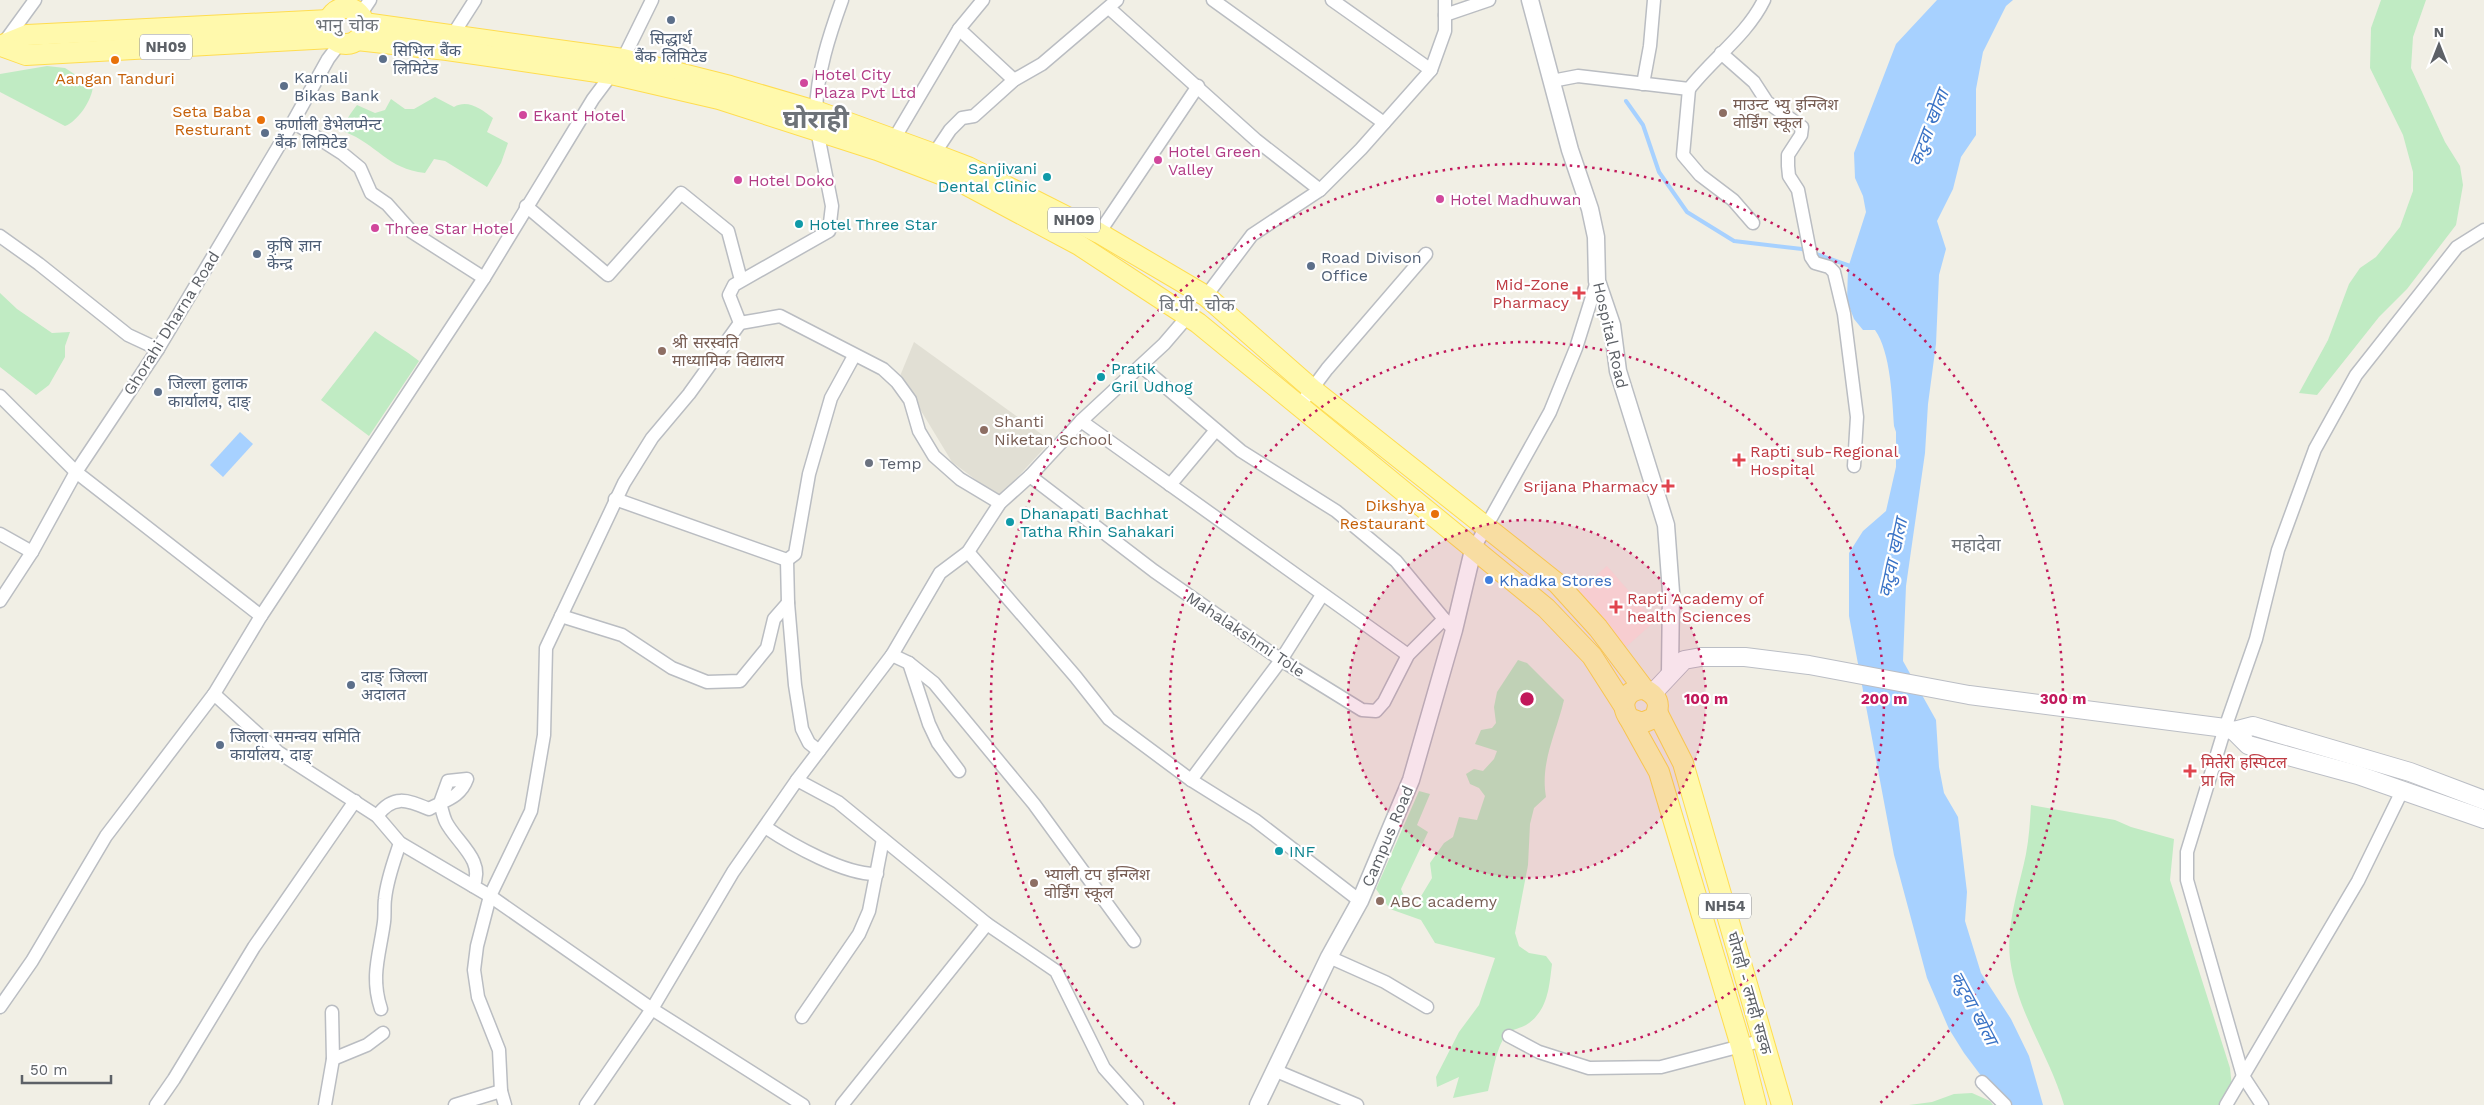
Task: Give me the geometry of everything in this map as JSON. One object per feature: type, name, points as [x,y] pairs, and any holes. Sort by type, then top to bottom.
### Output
[{"type":"main road","name":"NH09","points":[[0,47],[27,35],[349,21],[452,36],[730,86],[816,121],[877,150],[961,182],[1079,245],[1188,317],[1300,405],[1473,550],[1546,608],[1592,656],[1626,712]]},
{"type":"main road","name":"NH09","points":[[349,21],[447,50],[617,67]]},
{"type":"main road","name":"NH09","points":[[816,121],[894,139],[968,167],[1099,233],[1204,296],[1312,389],[1558,584],[1598,628],[1651,698]]},
{"type":"main road","points":[[1188,317],[1204,296]]},
{"type":"main road","points":[[1651,698],[1632,691],[1625,700],[1626,712],[1635,722],[1648,722],[1651,698],[1670,673],[1684,660],[1701,657],[1744,657],[1809,665],[1969,694],[2230,730],[2253,726],[2410,772],[2484,800]]},
{"type":"main road","name":"घोराही - लमही सडक","points":[[1651,698],[1682,763],[1782,1105]]},
{"type":"main road","name":"घोराही - लमही सडक","points":[[1626,712],[1659,772],[1741,1046],[1756,1105]]},
{"type":"main road","points":[[2230,730],[2248,745],[2403,789],[2484,819]]},
{"type":"street","points":[[0,47],[35,0]]},
{"type":"street","points":[[452,36],[475,0]]},
{"type":"street","points":[[0,1007],[32,961],[106,836],[214,694],[261,616],[484,278],[592,99],[617,67],[652,0]]},
{"type":"street","points":[[740,323],[729,296],[734,285],[830,231],[832,206],[816,121],[816,89],[831,29],[842,0]]},
{"type":"street","points":[[894,139],[959,29],[983,0]]},
{"type":"street","points":[[1213,0],[1384,123]]},
{"type":"street","points":[[1332,0],[1431,70]]},
{"type":"street","points":[[1204,296],[1252,235],[1320,190],[1361,149],[1431,70],[1445,31],[1445,0]]},
{"type":"street","points":[[1445,15],[1489,0]]},
{"type":"street","name":"Hospital Road","points":[[1530,0],[1596,237],[1597,281],[1612,325],[1618,371],[1666,525],[1671,592],[1670,673]]},
{"type":"street","points":[[1643,84],[1650,46],[1654,0]]},
{"type":"street","points":[[1753,223],[1733,200],[1700,174],[1683,155],[1689,89],[1737,37],[1764,0]]},
{"type":"street","points":[[934,154],[950,130],[962,118],[974,116],[1014,80],[1042,64],[1113,4],[1256,140],[1320,190]]},
{"type":"street","name":"Ghorahi Dharna Road","points":[[0,601],[32,552],[76,472],[158,348],[293,122],[349,21]]},
{"type":"street","points":[[959,29],[1014,80]]},
{"type":"street","points":[[1721,53],[1754,82],[1767,102],[1802,127],[1801,135],[1788,155],[1789,176],[1798,190],[1812,257],[1815,263],[1829,267],[1834,272],[1844,314],[1857,417],[1854,466]]},
{"type":"street","points":[[1552,81],[1578,76],[1689,89]]},
{"type":"street","points":[[1099,233],[1198,86]]},
{"type":"street","points":[[293,122],[343,154],[360,168],[370,193],[387,204],[412,232],[484,278]]},
{"type":"street","points":[[526,206],[608,275],[680,193],[728,231],[741,280]]},
{"type":"street","points":[[2262,1105],[2243,1076],[2187,880],[2187,852],[2230,730],[2278,550],[2315,449],[2362,367],[2458,247],[2484,230]]},
{"type":"street","points":[[0,236],[128,336],[158,348]]},
{"type":"street","points":[[1300,405],[1426,254]]},
{"type":"street","points":[[1473,550],[1550,412],[1576,348],[1597,281]]},
{"type":"street","points":[[505,1105],[501,1091],[499,1050],[478,997],[474,970],[477,946],[490,896],[531,811],[544,735],[546,648],[615,499],[652,438],[689,394],[740,323],[780,316],[882,369],[897,382],[910,400],[918,431],[934,456],[960,479],[1000,502]]},
{"type":"street","points":[[586,1105],[652,1010],[733,872],[797,780],[892,655],[940,573],[968,552],[1000,502],[1030,476],[1081,421],[1140,366],[1188,317]]},
{"type":"street","points":[[819,751],[809,743],[802,729],[795,685],[788,603],[788,560],[794,554],[809,474],[830,398],[854,356]]},
{"type":"street","points":[[1140,366],[1241,451],[1336,511],[1396,561],[1449,624]]},
{"type":"street","points":[[0,396],[76,472],[261,616]]},
{"type":"street","points":[[1081,421],[1322,595],[1408,654]]},
{"type":"street","points":[[1170,485],[1216,430]]},
{"type":"street","name":"Mahalakshmi Tole","points":[[1030,476],[1154,571],[1281,660],[1362,710],[1376,711],[1384,702],[1408,654],[1449,624]]},
{"type":"street","points":[[615,499],[788,560]]},
{"type":"street","points":[[0,534],[32,552]]},
{"type":"street","name":"Campus Road","points":[[1258,1105],[1329,957],[1360,901],[1411,780],[1449,624],[1473,550]]},
{"type":"street","points":[[968,552],[1075,676],[1109,719],[1192,780],[1255,820],[1360,901]]},
{"type":"street","points":[[1192,780],[1281,660],[1322,595]]},
{"type":"street","points":[[561,616],[622,635],[672,668],[707,682],[740,681],[768,648],[774,619],[788,603]]},
{"type":"street","points":[[892,655],[909,663],[934,683],[1034,804],[1134,941]]},
{"type":"street","points":[[909,663],[932,730],[938,743],[958,771]]},
{"type":"street","points":[[214,694],[278,752],[377,816],[400,843],[490,896],[652,1010],[799,1104]]},
{"type":"street","points":[[797,780],[838,802],[987,924],[1056,971],[1104,1068],[1137,1105]]},
{"type":"street","points":[[2226,1105],[2358,881],[2403,789]]},
{"type":"street","points":[[377,816],[385,804],[396,801],[410,802],[429,809],[440,803],[446,822],[475,862],[476,880],[473,886]]},
{"type":"street","points":[[156,1105],[174,1079],[254,947],[355,802]]},
{"type":"street","points":[[765,827],[795,847],[864,874],[877,874]]},
{"type":"street","points":[[802,1017],[859,934],[869,911],[883,839]]},
{"type":"street","points":[[381,1008],[378,999],[376,961],[384,921],[385,897],[400,843]]},
{"type":"street","points":[[842,1105],[987,924]]},
{"type":"street","points":[[1329,957],[1385,982],[1427,1007]]},
{"type":"street","points":[[325,1105],[333,1059],[332,1012]]},
{"type":"street","points":[[333,1059],[367,1044],[383,1033]]},
{"type":"street","points":[[1509,1036],[1539,1052],[1589,1068],[1661,1068],[1764,1040]]},
{"type":"street","points":[[1274,1070],[1357,1105]]},
{"type":"street","points":[[1982,1082],[2005,1105]]},
{"type":"street","points":[[456,1105],[501,1091]]},
{"type":"shaded area","name":"Shanti Niketan School","points":[[914,342],[1051,441],[999,497],[952,462],[900,376]]},
{"type":"shaded area","name":"Rapti Academy of health Sciences","points":[[1607,566],[1655,621],[1626,647],[1577,592]]},
{"type":"green space","points":[[2381,0],[2426,0],[2413,37],[2411,68],[2445,142],[2460,166],[2463,185],[2456,225],[2407,289],[2379,317],[2317,395],[2299,393],[2328,340],[2349,284],[2360,268],[2376,257],[2400,227],[2413,191],[2413,172],[2403,135],[2370,68],[2371,28]]},
{"type":"green space","points":[[47,66],[65,68],[93,86],[84,109],[75,120],[65,126],[0,92],[0,74]]},
{"type":"green space","points":[[435,97],[454,107],[464,104],[484,111],[493,118],[487,132],[508,143],[501,163],[487,187],[445,161],[434,159],[425,173],[401,167],[366,143],[345,132],[346,121],[357,105],[375,113],[385,110],[391,99],[405,109],[414,109]]},
{"type":"green space","points":[[0,293],[17,309],[52,333],[70,332],[65,346],[65,357],[49,385],[36,395],[0,367]]},
{"type":"green space","points":[[375,331],[419,361],[369,436],[321,400]]},
{"type":"green space","points":[[1518,660],[1527,663],[1564,700],[1547,760],[1545,772],[1546,797],[1534,808],[1530,824],[1528,865],[1515,933],[1519,946],[1529,953],[1546,956],[1552,964],[1550,982],[1546,998],[1539,1013],[1526,1025],[1508,1033],[1504,1038],[1498,1052],[1488,1091],[1453,1098],[1459,1077],[1437,1087],[1436,1077],[1459,1032],[1479,1005],[1495,958],[1435,943],[1421,920],[1390,909],[1376,889],[1419,791],[1430,794],[1417,825],[1428,832],[1401,889],[1405,897],[1411,902],[1417,903],[1432,878],[1430,863],[1444,843],[1453,837],[1459,817],[1477,820],[1485,796],[1479,788],[1470,784],[1466,774],[1474,769],[1483,771],[1494,759],[1497,751],[1475,744],[1481,730],[1492,728],[1496,723],[1494,707],[1497,692]]},
{"type":"green space","points":[[2031,805],[2115,820],[2131,827],[2174,839],[2170,880],[2230,1068],[2232,1087],[2221,1105],[2064,1105],[2058,1086],[2019,997],[2010,959],[2011,919],[2027,848]]},
{"type":"green space","points":[[1972,1093],[1990,1101],[1993,1105],[1909,1105],[1932,1102],[1954,1094]]},
{"type":"water","name":"कटुवा खोला","points":[[1937,0],[2013,0],[2006,6],[1983,52],[1976,89],[1976,135],[1961,157],[1953,189],[1937,221],[1946,249],[1939,275],[1936,344],[1928,404],[1925,453],[1906,586],[1903,661],[1936,720],[1939,767],[1944,793],[1958,817],[1967,892],[1965,921],[1981,973],[2011,1019],[2029,1056],[2043,1105],[2009,1105],[1988,1085],[1949,1029],[1927,978],[1894,855],[1849,616],[1849,553],[1863,531],[1886,511],[1896,467],[1896,432],[1888,363],[1875,330],[1863,330],[1854,319],[1847,301],[1848,268],[1866,212],[1863,196],[1855,178],[1854,153],[1896,44]]},
{"type":"water","points":[[240,432],[253,444],[223,477],[210,465]]},
{"type":"waterway","points":[[1626,101],[1643,125],[1659,172],[1687,212],[1734,241],[1802,249],[1853,267]]},
{"type":"place","name":"सिद्धार्थ बैंक लिमिटेड","points":[[671,20]]},
{"type":"place","name":"सिभिल बैंक लिमिटेड","points":[[383,59]]},
{"type":"place","name":"Aangan Tanduri","points":[[115,60]]},
{"type":"place","name":"Hotel City Plaza Pvt Ltd","points":[[804,83]]},
{"type":"place","name":"Karnali Bikas Bank","points":[[284,86]]},
{"type":"place","name":"माउन्ट भ्यु इन्ग्लिश वोर्डिंग स्कूल","points":[[1723,113]]},
{"type":"place","name":"Ekant Hotel","points":[[523,115]]},
{"type":"place","name":"Seta Baba Resturant","points":[[261,120]]},
{"type":"place","name":"कर्णाली डेभेलप्मेन्ट बैंक लिमिटेड","points":[[265,133]]},
{"type":"place","name":"Hotel Green Valley","points":[[1158,160]]},
{"type":"place","name":"Sanjivani Dental Clinic","points":[[1047,177]]},
{"type":"place","name":"Hotel Doko","points":[[738,180]]},
{"type":"place","name":"Hotel Madhuwan","points":[[1440,199]]},
{"type":"place","name":"Hotel Three Star","points":[[799,224]]},
{"type":"place","name":"Three Star Hotel","points":[[375,228]]},
{"type":"place","name":"कृषि ज्ञान केन्द्र","points":[[257,254]]},
{"type":"place","name":"Road Divison Office","points":[[1311,266]]},
{"type":"place","name":"Mid-Zone Pharmacy","points":[[1579,293]]},
{"type":"place","name":"श्री सरस्वति माध्यामिक विद्यालय","points":[[662,351]]},
{"type":"place","name":"Pratik Gril Udhog","points":[[1101,377]]},
{"type":"place","name":"जिल्ला हुलाक कार्यालय, दाङ्","points":[[158,392]]},
{"type":"place","name":"Shanti Niketan School","points":[[984,430]]},
{"type":"place","name":"Rapti sub-Regional Hospital","points":[[1739,460]]},
{"type":"place","name":"Temp","points":[[869,463]]},
{"type":"place","name":"Srijana Pharmacy","points":[[1668,486]]},
{"type":"place","name":"Dikshya Restaurant","points":[[1435,514]]},
{"type":"place","name":"Dhanapati Bachhat Tatha Rhin Sahakari","points":[[1010,522]]},
{"type":"place","name":"Khadka Stores","points":[[1489,580]]},
{"type":"place","name":"Rapti Academy of health Sciences","points":[[1616,607]]},
{"type":"place","name":"दाङ् जिल्ला अदालत","points":[[351,685]]},
{"type":"place","name":"जिल्ला समन्वय समिति कार्यालय, दाङ्","points":[[220,745]]},
{"type":"place","name":"मितेरी हस्पिटल प्रा लि","points":[[2190,771]]},
{"type":"place","name":"INF","points":[[1279,851]]},
{"type":"place","name":"भ्याली टप इन्ग्लिश वोर्डिंग स्कूल","points":[[1034,883]]},
{"type":"place","name":"ABC academy","points":[[1380,901]]},
{"type":"district","name":"भानु चोक","points":[[347,25]]},
{"type":"district","name":"घोराही","points":[[816,119]]},
{"type":"district","name":"बि.पी. चोक","points":[[1197,305]]},
{"type":"district","name":"महादेवा","points":[[1976,545]]}]
